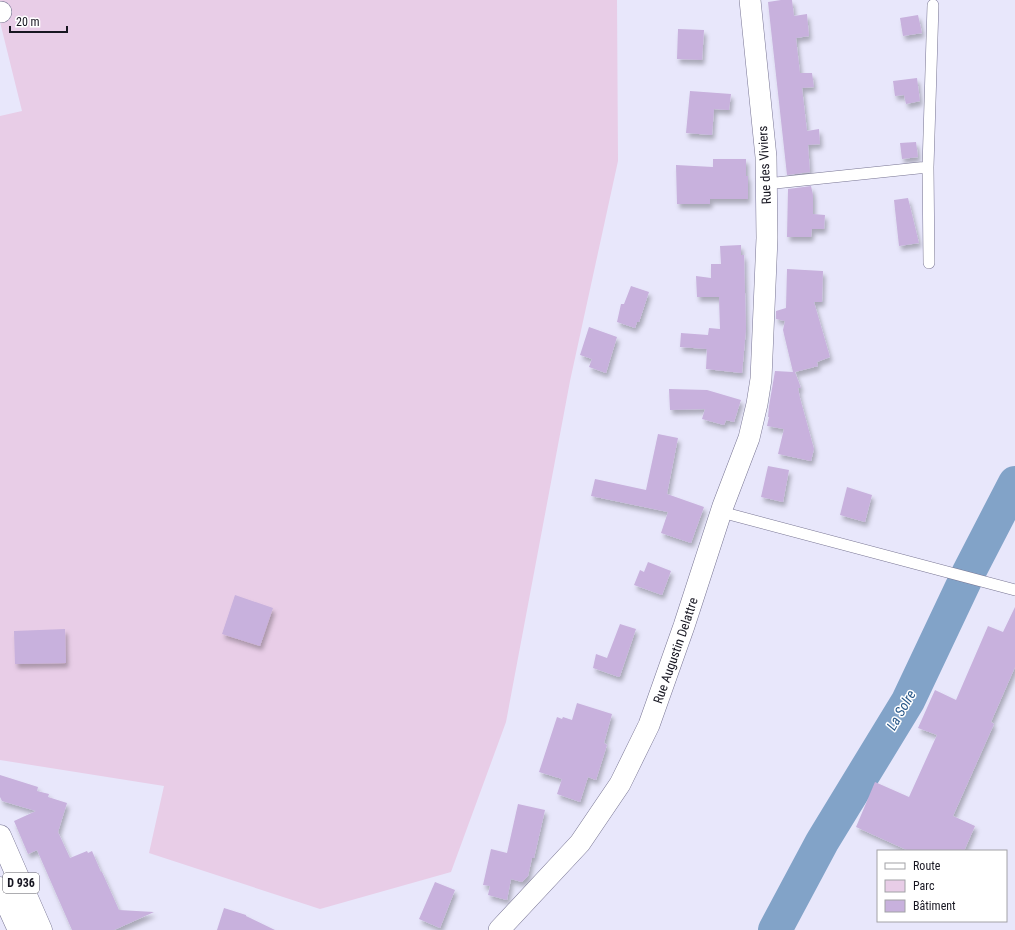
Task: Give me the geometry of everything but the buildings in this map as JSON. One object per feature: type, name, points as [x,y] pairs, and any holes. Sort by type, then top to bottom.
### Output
[{"type":"main road","name":"D 936","points":[[0,836],[41,930]]},
{"type":"main road","name":"D 936","points":[[0,888],[19,930]]},
{"type":"street","name":"Rue des Viviers","points":[[750,0],[766,157],[767,238],[762,330]]},
{"type":"street","name":"Rue Augustin Delattre","points":[[500,930],[580,843],[620,784],[649,725],[684,626],[721,512],[749,438],[761,379],[762,330]]},
{"type":"lane","points":[[929,263],[928,167],[933,5]]},
{"type":"lane","points":[[766,184],[928,167]]},
{"type":"lane","points":[[721,512],[1015,590]]},
{"type":"lane","points":[[0,857],[32,930]]},
{"type":"green space","points":[[0,0],[617,0],[618,161],[570,381],[506,722],[451,872],[320,909],[149,853],[164,786],[0,760],[0,116],[22,111],[0,22]]},
{"type":"waterway","name":"La Solre","points":[[775,930],[822,842],[908,701],[969,572],[1015,483]]}]
